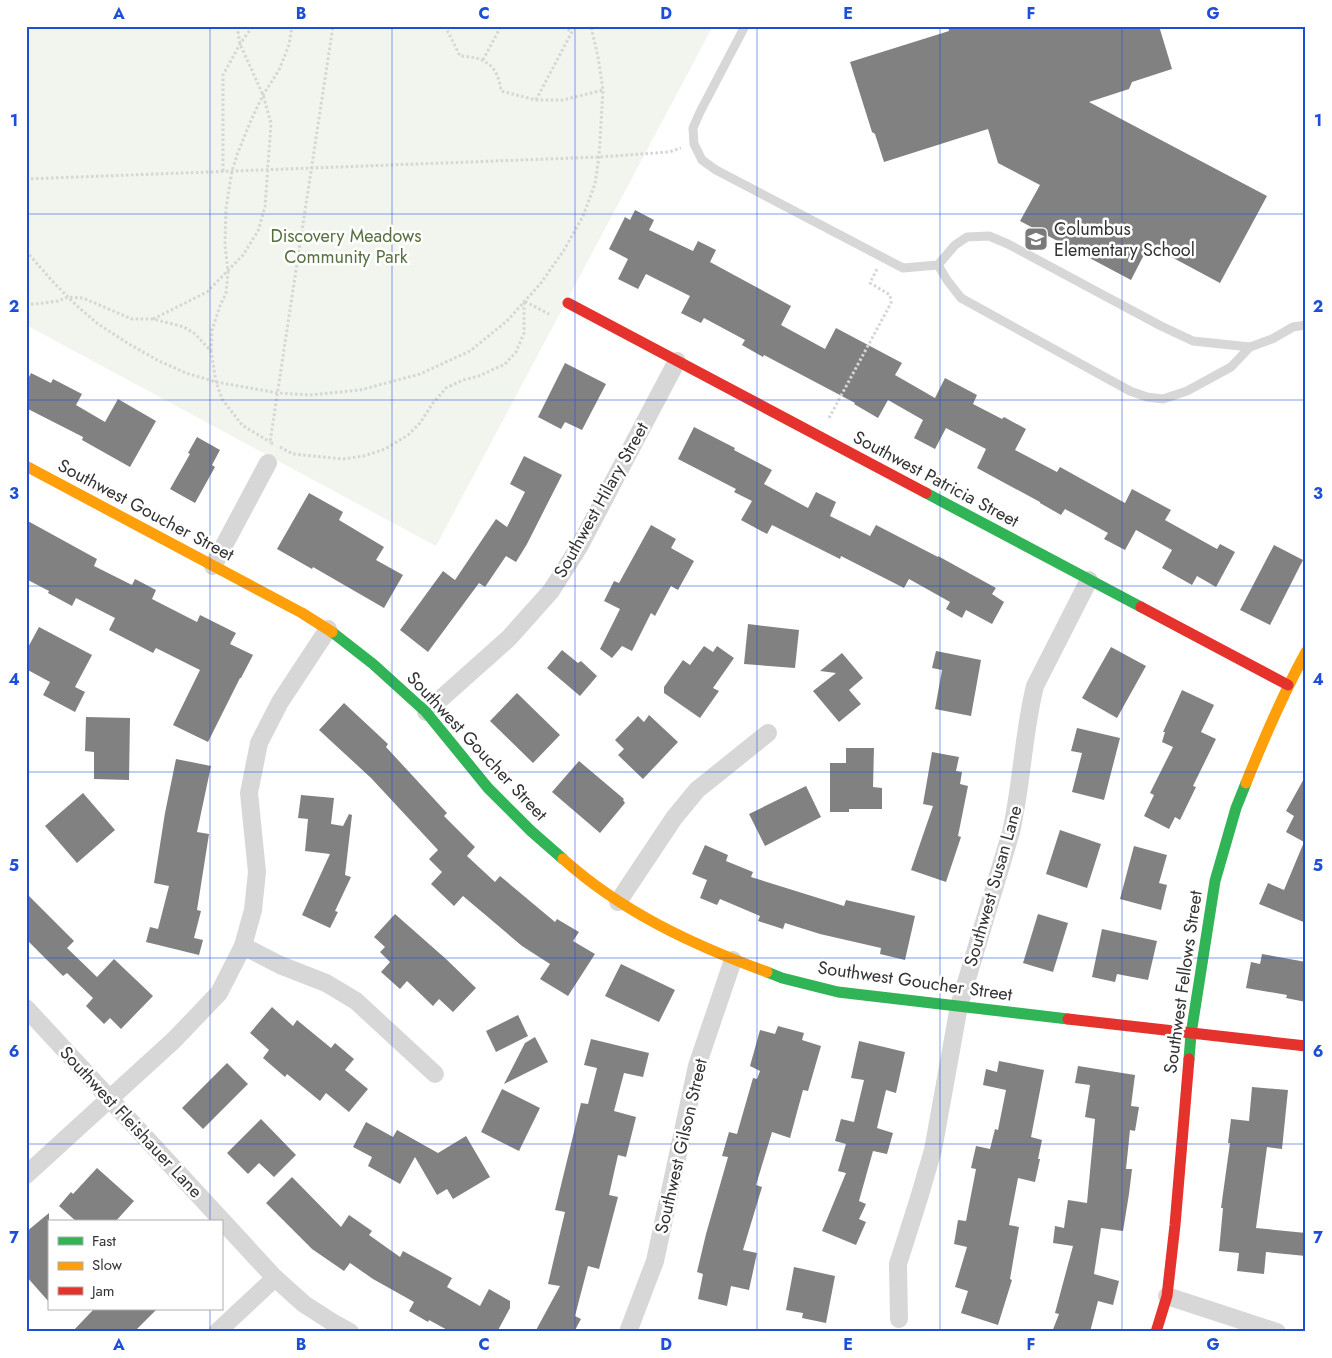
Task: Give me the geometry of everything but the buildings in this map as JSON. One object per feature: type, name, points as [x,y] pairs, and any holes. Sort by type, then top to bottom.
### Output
[{"type":"street","name":"Southwest Patricia Street","points":[[568,303],[1288,686]]},
{"type":"street","name":"Southwest Hilary Street","points":[[426,712],[509,638],[550,591],[579,547],[677,361]]},
{"type":"street","points":[[213,566],[268,463]]},
{"type":"street","name":"Southwest Goucher Street","points":[[26,466],[302,613],[328,630],[374,664],[426,712],[488,788],[531,831],[577,872],[618,902],[680,937],[782,978],[838,992],[1306,1046]]},
{"type":"street","name":"Southwest Susan Lane","points":[[899,1319],[898,1264],[933,1150],[959,1006],[1013,824],[1030,704],[1035,686],[1090,580]]},
{"type":"street","points":[[26,1175],[174,1040],[219,993],[243,946],[253,910],[257,872],[249,793],[259,743],[280,702],[328,630]]},
{"type":"street","name":"Southwest Fellows Street","points":[[1156,1332],[1167,1296],[1176,1225],[1191,1034],[1215,881],[1240,799],[1260,747],[1306,652]]},
{"type":"street","points":[[618,902],[674,818],[697,790],[768,733]]},
{"type":"street","points":[[243,946],[280,965],[326,984],[356,1002],[435,1074]]},
{"type":"street","name":"Southwest Gilson Street","points":[[628,1332],[655,1261],[697,1066],[734,960]]},
{"type":"street","name":"Southwest Fleishauer Lane","points":[[26,1008],[222,1220]]},
{"type":"street","name":"Southwest Fleishauer Lane","points":[[222,1221],[275,1278],[304,1304],[350,1332]]},
{"type":"street","points":[[217,1332],[275,1278]]},
{"type":"street","points":[[1167,1296],[1277,1332]]},
{"type":"lane","points":[[745,26],[700,112],[694,128],[694,144],[702,160],[716,170],[903,268],[938,265],[955,245],[967,237],[990,236],[1161,326],[1193,340],[1250,347]]},
{"type":"lane","points":[[938,265],[961,298],[1130,391],[1146,397],[1163,399],[1187,391],[1231,367],[1250,347],[1272,339],[1293,327],[1306,325]]},
{"type":"path","points":[[223,171],[223,75],[240,44],[253,26]]},
{"type":"path","points":[[292,26],[289,45],[279,70],[263,95],[238,152],[232,171],[226,208],[225,246],[228,272],[226,292],[212,330],[211,351],[216,382],[222,399],[242,425],[293,454],[343,459],[364,456],[385,449],[408,435],[420,423],[446,388],[505,364],[516,352],[524,333],[524,301]]},
{"type":"path","points":[[270,442],[333,26]]},
{"type":"path","points":[[445,26],[460,56],[483,60],[495,69],[500,79],[501,90],[536,100],[563,100],[603,90]]},
{"type":"path","points":[[483,60],[501,26]]},
{"type":"path","points":[[564,26],[571,32]]},
{"type":"path","points":[[536,100],[575,26]]},
{"type":"path","points":[[26,251],[68,297],[98,324],[159,361],[186,373],[216,382],[278,393],[311,395],[360,390],[420,374],[470,351],[507,321],[541,283],[564,250],[583,216],[595,184],[599,157],[603,90],[591,26]]},
{"type":"path","points":[[152,319],[207,292],[228,272],[243,255],[258,231],[265,207],[271,122],[263,95],[240,44],[237,27]]},
{"type":"path","points":[[26,178],[599,157],[669,152],[694,144]]},
{"type":"path","points":[[819,436],[891,303],[890,295],[870,283],[883,257]]},
{"type":"path","points":[[26,304],[58,301],[68,297],[83,298],[132,319],[152,319],[184,327],[195,334],[211,351]]},
{"type":"path","points":[[524,301],[555,317],[568,303]]},
{"type":"green space","name":"Discovery Meadows Community Park","points":[[26,26],[713,26],[436,546],[26,325]]},
{"type":"traffic: fast","points":[[926,493],[1141,607]]},
{"type":"traffic: fast","points":[[332,632],[373,664],[426,712],[488,788],[531,831],[563,859]]},
{"type":"traffic: fast","points":[[1189,1059],[1191,1034],[1215,881],[1236,808],[1246,783]]},
{"type":"traffic: fast","points":[[767,972],[782,978],[838,992],[1068,1019]]},
{"type":"traffic: slow","points":[[26,466],[302,613],[332,632]]},
{"type":"traffic: slow","points":[[1246,783],[1274,716],[1306,652]]},
{"type":"traffic: slow","points":[[563,859],[609,895],[659,925],[739,962],[767,972]]},
{"type":"traffic: jam","points":[[568,303],[926,493]]},
{"type":"traffic: jam","points":[[1141,607],[1288,685]]},
{"type":"traffic: jam","points":[[1068,1019],[1306,1046]]},
{"type":"traffic: jam","points":[[1156,1332],[1167,1296],[1189,1059]]},
{"type":"place","name":"Columbus Elementary School","points":[[1036,239]]}]
